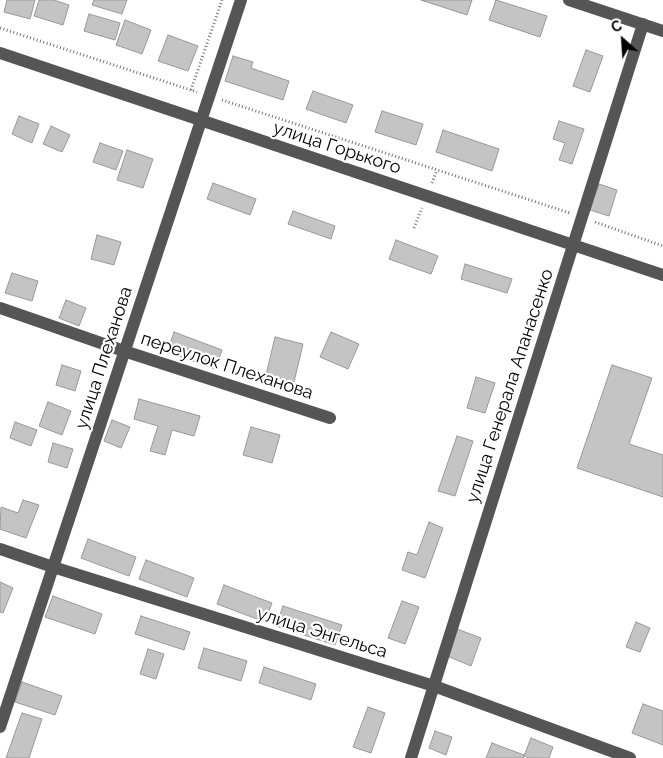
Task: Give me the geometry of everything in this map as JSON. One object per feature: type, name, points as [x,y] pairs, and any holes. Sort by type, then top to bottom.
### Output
[{"type":"street","name":"улица Плеханова","points":[[0,727],[241,0]]},
{"type":"street","points":[[569,0],[663,31]]},
{"type":"street","name":"улица Генерала Апанасенко","points":[[411,758],[643,24]]},
{"type":"street","name":"улица Горького","points":[[0,53],[663,275]]},
{"type":"street","name":"переулок Плеханова","points":[[0,308],[124,351],[330,418]]},
{"type":"street","name":"улица Энгельса","points":[[0,549],[434,686],[630,758]]},
{"type":"path","points":[[191,90],[222,0]]},
{"type":"path","points":[[0,28],[582,217],[663,246]]},
{"type":"building","points":[[7,0],[35,0],[30,19],[4,12]]},
{"type":"building","points":[[39,0],[54,0],[69,5],[63,25],[34,16]]},
{"type":"building","points":[[94,0],[127,0],[122,14],[92,5]]},
{"type":"building","points":[[421,0],[472,0],[467,15]]},
{"type":"building","points":[[496,0],[547,16],[540,37],[489,20]]},
{"type":"building","points":[[89,14],[120,23],[115,40],[84,31]]},
{"type":"building","points":[[125,20],[151,30],[142,54],[116,45]]},
{"type":"building","points":[[168,35],[198,46],[188,71],[158,61]]},
{"type":"building","points":[[586,50],[603,56],[590,92],[573,86]]},
{"type":"building","points":[[233,56],[253,62],[251,68],[289,81],[283,100],[225,81]]},
{"type":"building","points":[[313,91],[353,105],[346,123],[306,109]]},
{"type":"building","points":[[382,111],[423,124],[416,145],[375,132]]},
{"type":"building","points":[[19,116],[39,124],[32,143],[12,134]]},
{"type":"building","points":[[559,121],[584,129],[572,164],[559,160],[565,143],[553,139]]},
{"type":"building","points":[[51,126],[70,135],[62,152],[43,144]]},
{"type":"building","points":[[443,130],[499,149],[492,171],[436,152]]},
{"type":"building","points":[[100,143],[123,151],[116,170],[93,162]]},
{"type":"building","points":[[127,150],[153,159],[143,188],[117,180]]},
{"type":"building","points":[[213,183],[256,199],[250,215],[207,199]]},
{"type":"building","points":[[599,184],[617,190],[609,216],[590,210]]},
{"type":"building","points":[[293,211],[335,226],[331,239],[288,224]]},
{"type":"building","points":[[97,235],[121,242],[114,265],[91,259]]},
{"type":"building","points":[[396,240],[438,256],[431,274],[389,259]]},
{"type":"building","points":[[465,264],[512,279],[507,293],[461,279]]},
{"type":"building","points":[[12,273],[38,281],[32,301],[5,293]]},
{"type":"building","points":[[66,300],[86,308],[79,326],[59,318]]},
{"type":"building","points":[[174,332],[222,350],[215,369],[167,352]]},
{"type":"building","points":[[331,332],[359,344],[348,369],[320,357]]},
{"type":"building","points":[[275,337],[303,344],[294,382],[266,375]]},
{"type":"building","points":[[62,365],[81,371],[75,391],[56,385]]},
{"type":"building","points":[[612,365],[652,378],[629,444],[663,455],[663,497],[577,468]]},
{"type":"building","points":[[476,377],[495,383],[485,413],[467,408]]},
{"type":"building","points":[[139,399],[200,416],[194,436],[172,430],[165,455],[150,451],[158,426],[134,419]]},
{"type":"building","points":[[48,402],[71,411],[62,435],[39,426]]},
{"type":"building","points":[[112,420],[130,427],[121,448],[104,441]]},
{"type":"building","points":[[15,422],[37,430],[31,446],[10,438]]},
{"type":"building","points":[[251,427],[280,435],[272,463],[243,455]]},
{"type":"building","points":[[457,436],[473,441],[455,496],[438,491]]},
{"type":"building","points":[[53,443],[73,449],[67,468],[48,462]]},
{"type":"building","points":[[23,500],[39,505],[26,538],[0,529],[1,507],[18,513]]},
{"type":"building","points":[[429,522],[443,528],[425,578],[402,570],[408,552],[417,555]]},
{"type":"building","points":[[88,539],[136,557],[129,576],[81,558]]},
{"type":"building","points":[[146,560],[194,578],[187,597],[139,579]]},
{"type":"building","points":[[0,582],[13,588],[3,613],[0,612]]},
{"type":"building","points":[[224,585],[272,603],[265,622],[217,604]]},
{"type":"building","points":[[53,596],[102,614],[95,634],[45,617]]},
{"type":"building","points":[[402,601],[419,607],[405,644],[388,638]]},
{"type":"building","points":[[283,606],[342,625],[335,645],[276,626]]},
{"type":"building","points":[[141,616],[190,632],[184,650],[135,634]]},
{"type":"building","points":[[636,622],[650,628],[640,652],[626,647]]},
{"type":"building","points":[[457,629],[481,638],[471,666],[447,656]]},
{"type":"building","points":[[204,648],[247,661],[241,681],[198,668]]},
{"type":"building","points":[[148,649],[164,654],[156,679],[140,674]]},
{"type":"building","points":[[264,667],[316,684],[311,700],[259,683]]},
{"type":"building","points":[[22,682],[62,696],[55,715],[15,702]]},
{"type":"building","points":[[643,704],[663,711],[663,745],[632,733]]},
{"type":"building","points":[[368,707],[385,713],[371,753],[353,747]]},
{"type":"building","points":[[22,713],[42,719],[29,758],[6,758]]},
{"type":"building","points":[[435,731],[452,737],[446,755],[429,748]]},
{"type":"building","points":[[531,738],[553,747],[549,758],[529,758],[524,756]]},
{"type":"building","points":[[492,743],[524,755],[523,758],[486,758]]}]
